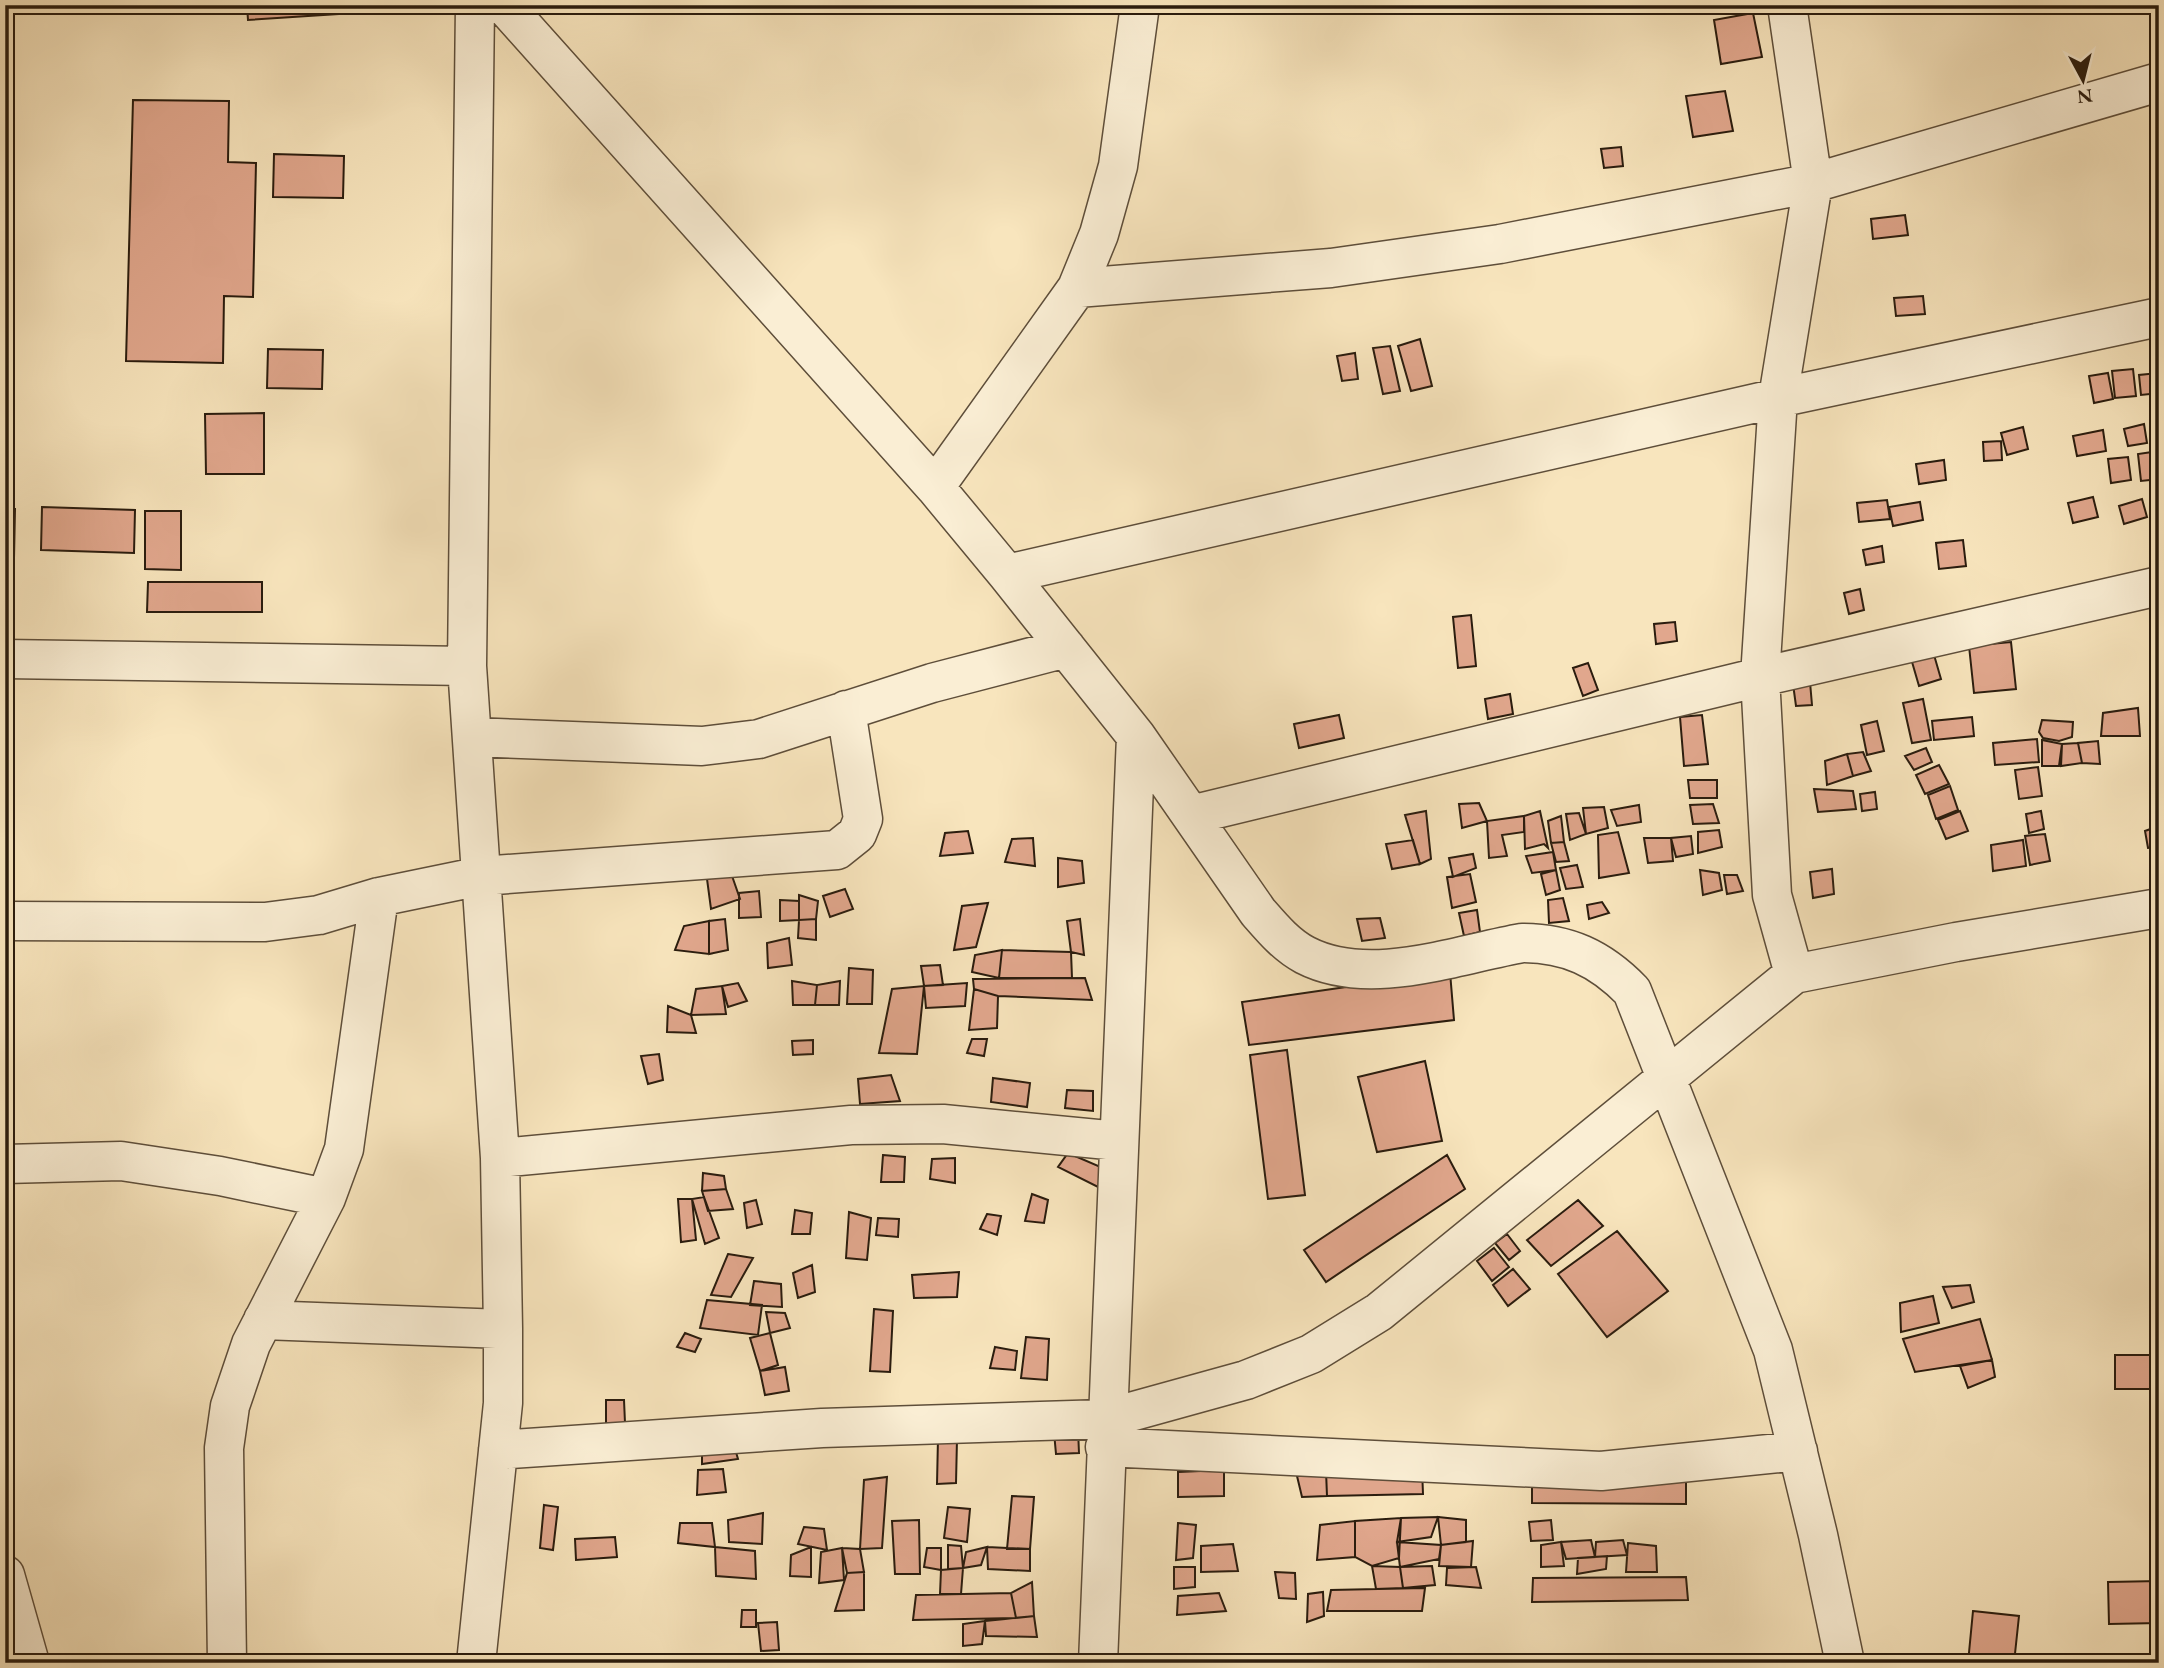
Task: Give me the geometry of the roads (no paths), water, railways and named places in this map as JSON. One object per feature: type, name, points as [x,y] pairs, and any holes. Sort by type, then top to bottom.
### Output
[{"type":"street","points":[[475,5],[467,666],[500,1158],[503,1329],[503,1404],[476,1663]]},
{"type":"street","points":[[504,5],[934,487],[1007,574],[1136,736],[1258,912],[1278,936],[1304,955],[1333,967],[1364,971],[1396,968],[1522,943],[1547,943],[1594,959],[1632,991],[1773,1350],[1845,1663]]},
{"type":"street","points":[[934,487],[1077,288],[1099,234],[1118,166],[1140,5]]},
{"type":"street","points":[[1787,5],[1813,183],[1778,398],[1760,677],[1772,895],[1794,974]]},
{"type":"street","points":[[1077,288],[1331,268],[1500,244],[1813,183],[2159,82]]},
{"type":"street","points":[[1007,574],[1778,398],[2159,317]]},
{"type":"street","points":[[1191,816],[1760,677],[2159,586]]},
{"type":"street","points":[[472,737],[702,746],[759,739],[932,683],[1066,648]]},
{"type":"street","points":[[5,659],[467,666]]},
{"type":"street","points":[[5,922],[264,922],[319,915],[379,897],[481,876],[838,850],[857,834],[863,819],[846,710]]},
{"type":"street","points":[[1098,1663],[1105,1433],[1136,736]]},
{"type":"street","points":[[227,1663],[224,1448],[230,1406],[251,1344],[326,1198],[344,1149],[379,897]]},
{"type":"street","points":[[1105,1433],[1311,1354],[1379,1312],[1794,974],[1956,942],[2159,908]]},
{"type":"street","points":[[500,1158],[851,1125],[943,1124],[1118,1142]]},
{"type":"street","points":[[5,1164],[121,1161],[220,1176],[326,1198]]},
{"type":"street","points":[[263,1320],[503,1329]]},
{"type":"street","points":[[498,1450],[822,1428],[1105,1433],[1601,1471],[1798,1451]]},
{"type":"street","points":[[5,1575],[30,1663]]}]
